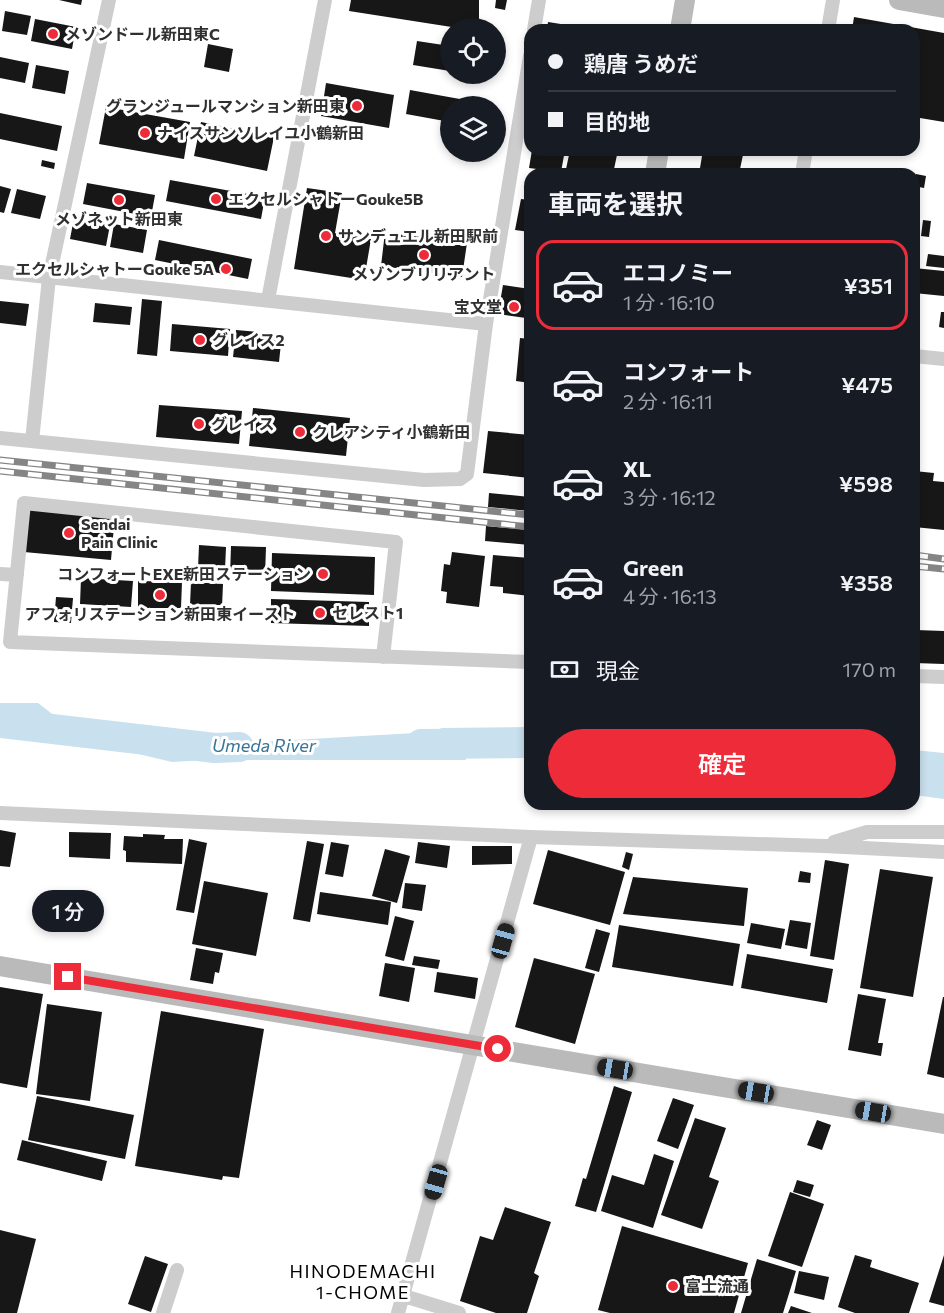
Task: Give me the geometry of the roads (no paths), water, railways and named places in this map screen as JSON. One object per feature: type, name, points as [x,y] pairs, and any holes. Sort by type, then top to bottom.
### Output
[{"type":"street","points":[[32,441],[49,278],[109,0]]},
{"type":"street","points":[[268,300],[325,0]]},
{"type":"street","points":[[535,24],[539,0]]},
{"type":"street","points":[[681,24],[685,0]]},
{"type":"street","points":[[829,24],[833,0]]},
{"type":"street","points":[[899,0],[944,8]]},
{"type":"street","points":[[0,438],[424,480],[460,478],[466,474],[486,324],[524,93]]},
{"type":"street","points":[[0,272],[486,324]]},
{"type":"street","points":[[920,357],[944,359]]},
{"type":"street","points":[[383,657],[396,542],[24,503],[10,642],[383,657],[524,662]]},
{"type":"street","points":[[0,574],[17,575]]},
{"type":"street","points":[[920,676],[944,677]]},
{"type":"street","points":[[0,813],[531,837],[944,852]]},
{"type":"street","points":[[824,846],[867,832],[944,832]]},
{"type":"street","points":[[398,1313],[531,837]]},
{"type":"street","points":[[0,966],[944,1124]]},
{"type":"street","points":[[163,1313],[177,1270]]},
{"type":"street","points":[[404,1296],[459,1313]]},
{"type":"water","points":[[0,703],[38,703],[78,734],[189,746],[432,732],[442,728],[524,727],[524,735],[459,735],[466,760],[172,762],[42,731],[0,715]]},
{"type":"water","points":[[920,751],[944,753],[944,799],[920,796]]},
{"type":"waterway","name":"Umeda River","points":[[0,723],[215,748],[239,747]]},
{"type":"waterway","name":"Umeda River","points":[[421,744],[524,743]]},
{"type":"railway","points":[[0,460],[524,514]]},
{"type":"railway","points":[[0,471],[524,526]]},
{"type":"railway","points":[[920,556],[944,559]]},
{"type":"railway","points":[[920,567],[944,569]]},
{"type":"place","name":"メゾンドール新田東C","points":[[53,34]]},
{"type":"place","name":"グランジュールマンション新田東","points":[[357,106]]},
{"type":"place","name":"ナイスサンソレイユ小鶴新田","points":[[145,133]]},
{"type":"place","name":"エクセルシャトーGouke5B","points":[[216,199]]},
{"type":"place","name":"メゾネット新田東","points":[[119,200]]},
{"type":"place","name":"サンデュエル新田駅前","points":[[326,236]]},
{"type":"place","name":"メゾンブリリアント","points":[[424,255]]},
{"type":"place","name":"エクセルシャトーGouke 5A","points":[[226,269]]},
{"type":"place","name":"宝文堂","points":[[514,307]]},
{"type":"place","name":"グレイス2","points":[[200,340]]},
{"type":"place","name":"グレイス","points":[[199,424]]},
{"type":"place","name":"クレアシティ小鶴新田","points":[[300,432]]},
{"type":"place","name":"Sendai Pain Clinic","points":[[69,533]]},
{"type":"place","name":"コンフォートEXE新田ステーション","points":[[323,574]]},
{"type":"place","name":"アフォリステーション新田東イースト","points":[[160,595]]},
{"type":"place","name":"セレスト1","points":[[320,613]]},
{"type":"place","name":"富士流通","points":[[673,1286]]},
{"type":"district","name":"HINODEMACHI 1-CHOME","points":[[363,1282]]}]
